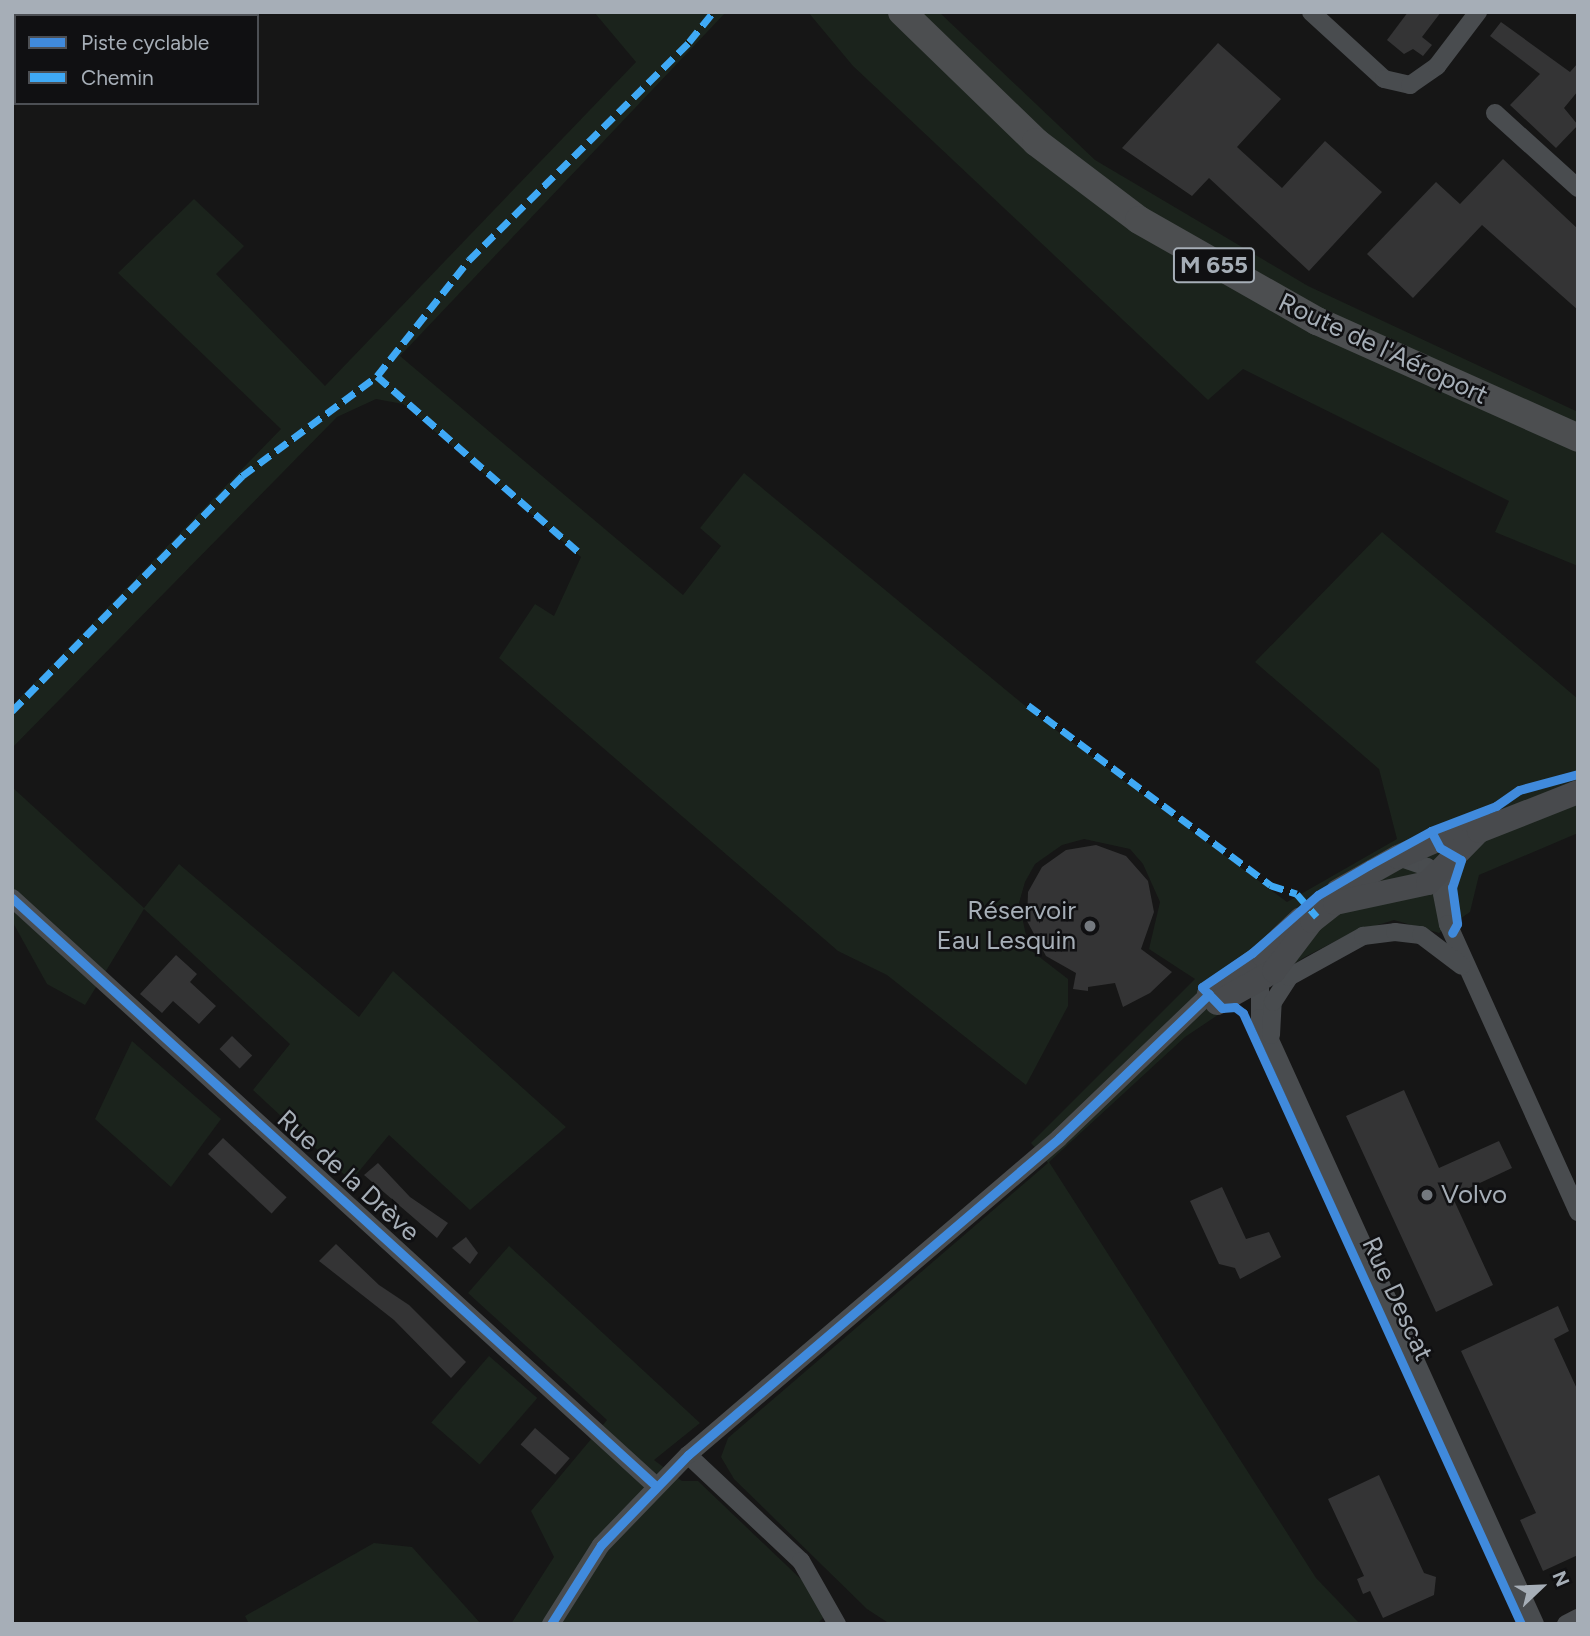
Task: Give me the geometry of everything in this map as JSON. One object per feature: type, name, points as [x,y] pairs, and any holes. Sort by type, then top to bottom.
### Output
[{"type":"main road","name":"Route de l'Aéroport","points":[[902,12],[1016,124],[1139,220],[1317,321],[1578,438]]},
{"type":"street","points":[[1311,12],[1384,79],[1410,85],[1437,66],[1478,12]]},
{"type":"street","points":[[1495,113],[1578,188]]},
{"type":"street","points":[[551,1624],[601,1545],[688,1455],[1059,1138],[1154,1049],[1272,948],[1316,906],[1398,857],[1519,811],[1578,792]]},
{"type":"street","points":[[1213,999],[1258,982],[1281,965],[1312,921],[1335,903],[1363,892],[1418,886],[1444,876],[1474,835],[1519,811]]},
{"type":"street","points":[[1398,857],[1417,861],[1444,876]]},
{"type":"street","points":[[1444,876],[1448,924],[1578,1212]]},
{"type":"street","name":"Rue de la Drève","points":[[12,898],[656,1486]]},
{"type":"street","name":"Rue Descat","points":[[1272,1044],[1271,1016],[1282,985],[1320,956],[1363,936],[1408,932],[1441,946],[1474,984]]},
{"type":"street","name":"Rue Descat","points":[[1272,948],[1258,982],[1258,1012],[1535,1624]]},
{"type":"street","points":[[688,1455],[801,1561],[837,1624]]},
{"type":"street","points":[[1566,1624],[1578,1618]]},
{"type":"shaded area","points":[[594,12],[726,12],[400,356],[683,595],[721,546],[700,528],[744,473],[1041,719],[1287,902],[1397,839],[1379,769],[1255,662],[1382,532],[1578,699],[1578,833],[1479,875],[1470,912],[1439,933],[1394,920],[1349,934],[1303,958],[1185,1037],[1049,1162],[1316,1578],[1360,1624],[890,1624],[867,1609],[734,1479],[721,1457],[728,1438],[1048,1163],[1031,1143],[1195,979],[1149,949],[1160,902],[1143,864],[1130,849],[1084,839],[1062,845],[1035,864],[1025,882],[1019,903],[1029,949],[1068,979],[1068,1006],[1026,1085],[887,975],[838,951],[499,658],[535,604],[554,616],[581,557],[403,404],[376,399],[337,417],[12,748],[12,706],[281,429],[118,273],[194,199],[244,246],[216,274],[325,386],[636,62]]},
{"type":"shaded area","points":[[808,12],[939,12],[1095,160],[1308,286],[1578,412],[1578,566],[1495,532],[1509,501],[1243,369],[1208,400],[853,66]]},
{"type":"shaded area","points":[[12,787],[144,908],[179,864],[359,1017],[393,971],[566,1127],[470,1210],[389,1135],[351,1181],[253,1090],[290,1044],[144,909],[85,1005],[47,984],[12,921]]},
{"type":"shaded area","points":[[132,1041],[221,1119],[171,1187],[95,1119]]},
{"type":"shaded area","points":[[509,1246],[700,1423],[654,1460],[682,1481],[698,1481],[806,1584],[825,1616],[817,1624],[511,1624],[554,1557],[531,1511],[607,1420],[468,1293]]},
{"type":"shaded area","points":[[489,1356],[537,1398],[480,1464],[431,1422]]},
{"type":"shaded area","points":[[374,1543],[412,1547],[481,1624],[249,1624],[245,1616]]},
{"type":"building","points":[[1408,12],[1441,12],[1422,37],[1432,45],[1423,56],[1413,49],[1404,54],[1387,40]]},
{"type":"building","points":[[1501,22],[1570,72],[1578,63],[1578,91],[1564,108],[1578,125],[1556,148],[1510,105],[1540,74],[1490,36]]},
{"type":"building","points":[[1218,43],[1281,99],[1237,147],[1282,188],[1325,141],[1382,192],[1309,271],[1209,178],[1192,196],[1122,148]]},
{"type":"building","points":[[1503,159],[1578,229],[1578,310],[1482,225],[1413,298],[1367,254],[1436,182],[1460,204]]},
{"type":"building","name":"Réservoir Eau Lesquin","points":[[1096,845],[1126,856],[1148,881],[1154,912],[1141,949],[1172,972],[1150,993],[1123,1007],[1115,983],[1088,987],[1088,991],[1073,989],[1076,973],[1046,956],[1027,921],[1028,892],[1042,867],[1066,850]]},
{"type":"building","points":[[176,955],[197,974],[190,982],[216,1006],[199,1024],[173,1001],[162,1013],[140,994]]},
{"type":"building","points":[[232,1036],[252,1055],[240,1068],[219,1049]]},
{"type":"building","points":[[1404,1090],[1439,1168],[1499,1141],[1512,1168],[1452,1196],[1493,1285],[1436,1312],[1346,1116]]},
{"type":"building","points":[[223,1138],[287,1197],[272,1213],[208,1154]]},
{"type":"building","points":[[378,1163],[410,1197],[448,1223],[437,1238],[364,1175]]},
{"type":"building","points":[[1222,1187],[1246,1239],[1269,1232],[1281,1257],[1240,1279],[1235,1268],[1219,1264],[1190,1201]]},
{"type":"building","points":[[466,1237],[478,1253],[470,1264],[452,1248]]},
{"type":"building","points":[[336,1244],[379,1285],[409,1305],[466,1362],[451,1378],[394,1320],[319,1261]]},
{"type":"building","points":[[1558,1306],[1569,1331],[1554,1339],[1578,1391],[1578,1555],[1543,1571],[1520,1520],[1536,1513],[1461,1351]]},
{"type":"building","points":[[535,1428],[570,1458],[555,1475],[521,1445]]},
{"type":"building","points":[[1379,1475],[1424,1573],[1436,1577],[1434,1595],[1383,1618],[1370,1591],[1363,1594],[1357,1579],[1364,1576],[1328,1499]]},
{"type":"marked path","points":[[12,711],[242,476],[377,376],[469,260],[689,42],[713,12]]},
{"type":"marked path","points":[[377,376],[580,553]]},
{"type":"marked path","points":[[1028,705],[1270,885],[1297,894],[1317,917]]},
{"type":"cycle path","points":[[1521,1624],[1243,1013],[1235,1007],[1222,1008],[1202,987],[1252,953],[1318,895],[1369,865],[1431,831],[1496,806],[1519,790],[1578,774]]},
{"type":"cycle path","points":[[1431,831],[1440,848],[1461,860],[1452,887],[1457,924],[1452,933]]},
{"type":"cycle path","points":[[12,898],[656,1486]]},
{"type":"cycle path","points":[[551,1624],[601,1545],[688,1455],[1059,1138],[1209,994]]},
{"type":"place","name":"Réservoir Eau Lesquin","points":[[1090,926]]},
{"type":"place","name":"Volvo","points":[[1427,1195]]}]
